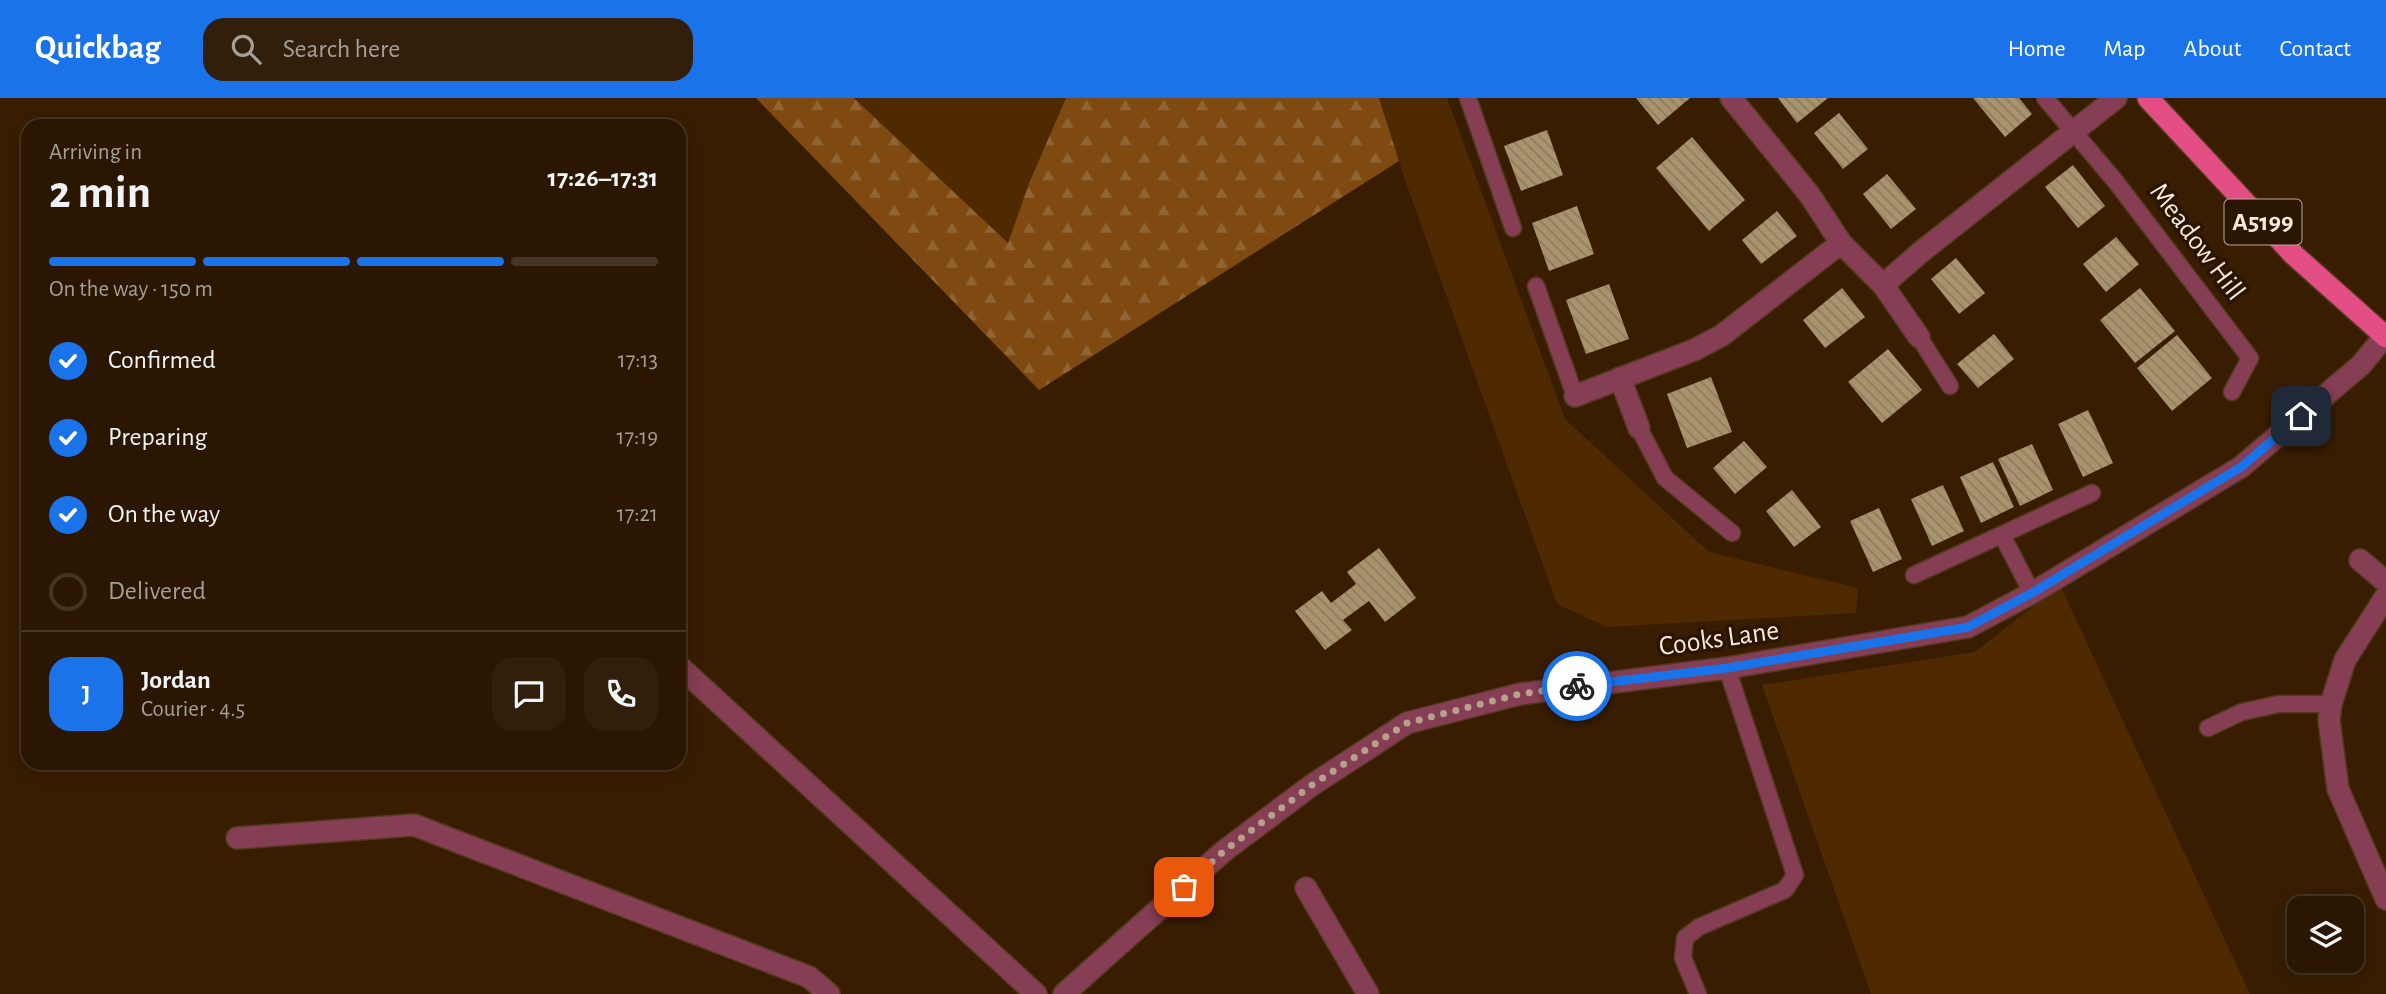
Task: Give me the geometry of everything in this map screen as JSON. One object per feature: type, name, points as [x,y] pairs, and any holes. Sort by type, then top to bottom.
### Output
[{"type":"main road","name":"A5199","points":[[2148,98],[2294,255],[2385,337]]},
{"type":"street","points":[[1731,98],[1808,194],[1841,243],[1883,285],[1919,337]]},
{"type":"street","points":[[1883,285],[2116,98]]},
{"type":"street","points":[[1576,396],[1694,350],[1721,336],[1841,243]]},
{"type":"street","name":"Cooks Lane","points":[[1064,994],[1224,851],[1312,785],[1407,723],[1520,694],[1727,668],[1968,627],[2032,593],[2241,467],[2361,365],[2385,337]]},
{"type":"street","points":[[1620,378],[1639,428]]},
{"type":"street","points":[[2360,560],[2386,582]]},
{"type":"street","points":[[2386,596],[2345,660],[2331,704],[2329,720],[2338,789],[2386,899]]},
{"type":"street","points":[[686,672],[1037,994]]},
{"type":"street","points":[[237,838],[414,825],[809,976],[829,994]]},
{"type":"street","points":[[1306,888],[1368,994]]},
{"type":"lane","points":[[1468,98],[1513,228]]},
{"type":"lane","points":[[2045,98],[2073,133]]},
{"type":"lane","name":"Meadow Hill","points":[[2073,133],[2116,181],[2250,358],[2232,392]]},
{"type":"lane","points":[[1536,286],[1576,396]]},
{"type":"lane","points":[[1919,337],[1950,386]]},
{"type":"lane","points":[[1639,428],[1665,478],[1732,533]]},
{"type":"lane","points":[[1914,575],[2092,493]]},
{"type":"lane","points":[[2002,535],[2032,593]]},
{"type":"lane","points":[[1698,994],[1683,958],[1685,938],[1699,927],[1785,890],[1795,875],[1727,668]]},
{"type":"lane","points":[[2208,728],[2242,712],[2279,704],[2331,704]]},
{"type":"shaded area","points":[[854,98],[1066,98],[1029,183],[1008,244]]},
{"type":"shaded area","points":[[1379,98],[1447,98],[1565,419],[1709,552],[1858,588],[1856,613],[1607,627],[1557,604],[1406,183]]},
{"type":"shaded area","points":[[2060,585],[2250,994],[1871,994],[1762,685],[1975,652]]},
{"type":"green space","points":[[756,98],[854,98],[1008,243],[1029,183],[1066,98],[1379,98],[1399,161],[1039,390]]},
{"type":"building","points":[[1636,98],[1690,98],[1658,125]]},
{"type":"building","points":[[1778,98],[1828,98],[1797,123]]},
{"type":"building","points":[[1973,98],[2019,98],[2032,114],[2005,137]]},
{"type":"building","points":[[1839,113],[1868,149],[1843,169],[1814,133]]},
{"type":"building","points":[[1547,130],[1563,175],[1521,191],[1504,146]]},
{"type":"building","points":[[1692,137],[1745,200],[1709,231],[1656,168]]},
{"type":"building","points":[[2073,165],[2105,206],[2078,228],[2045,187]]},
{"type":"building","points":[[1887,174],[1916,209],[1891,229],[1863,194]]},
{"type":"building","points":[[1577,206],[1594,254],[1549,271],[1532,223]]},
{"type":"building","points":[[1777,211],[1797,236],[1761,264],[1742,240]]},
{"type":"building","points":[[2116,237],[2139,264],[2106,292],[2083,264]]},
{"type":"building","points":[[1956,258],[1985,293],[1959,314],[1931,279]]},
{"type":"building","points":[[1609,284],[1629,339],[1586,354],[1566,300]]},
{"type":"building","points":[[1842,288],[1865,317],[1825,348],[1803,320]]},
{"type":"building","points":[[2140,288],[2175,331],[2135,363],[2100,320]]},
{"type":"building","points":[[1994,334],[2014,359],[1978,388],[1957,364]]},
{"type":"building","points":[[2177,335],[2212,378],[2172,411],[2137,368]]},
{"type":"building","points":[[1888,349],[1922,390],[1882,423],[1848,382]]},
{"type":"building","points":[[1711,377],[1732,432],[1687,448],[1667,394]]},
{"type":"building","points":[[2088,410],[2113,463],[2083,477],[2058,424]]},
{"type":"building","points":[[1744,441],[1767,467],[1735,494],[1713,468]]},
{"type":"building","points":[[2032,444],[2053,490],[2020,506],[1998,459]]},
{"type":"building","points":[[1993,462],[2014,507],[1981,523],[1960,477]]},
{"type":"building","points":[[1943,485],[1964,531],[1932,546],[1911,499]]},
{"type":"building","points":[[1792,490],[1821,527],[1794,547],[1766,511]]},
{"type":"building","points":[[1879,508],[1902,559],[1873,572],[1850,521]]},
{"type":"building","points":[[1379,548],[1416,598],[1385,622],[1369,601],[1343,620],[1352,630],[1325,650],[1295,611],[1322,591],[1331,603],[1356,584],[1347,572]]},
{"type":"way so far","points":[[1184,887],[1224,851],[1312,785],[1407,723],[1520,694],[1577,686]]},
{"type":"route","points":[[1577,686],[1727,668],[1968,627],[2032,593],[2241,467],[2301,416]]}]
